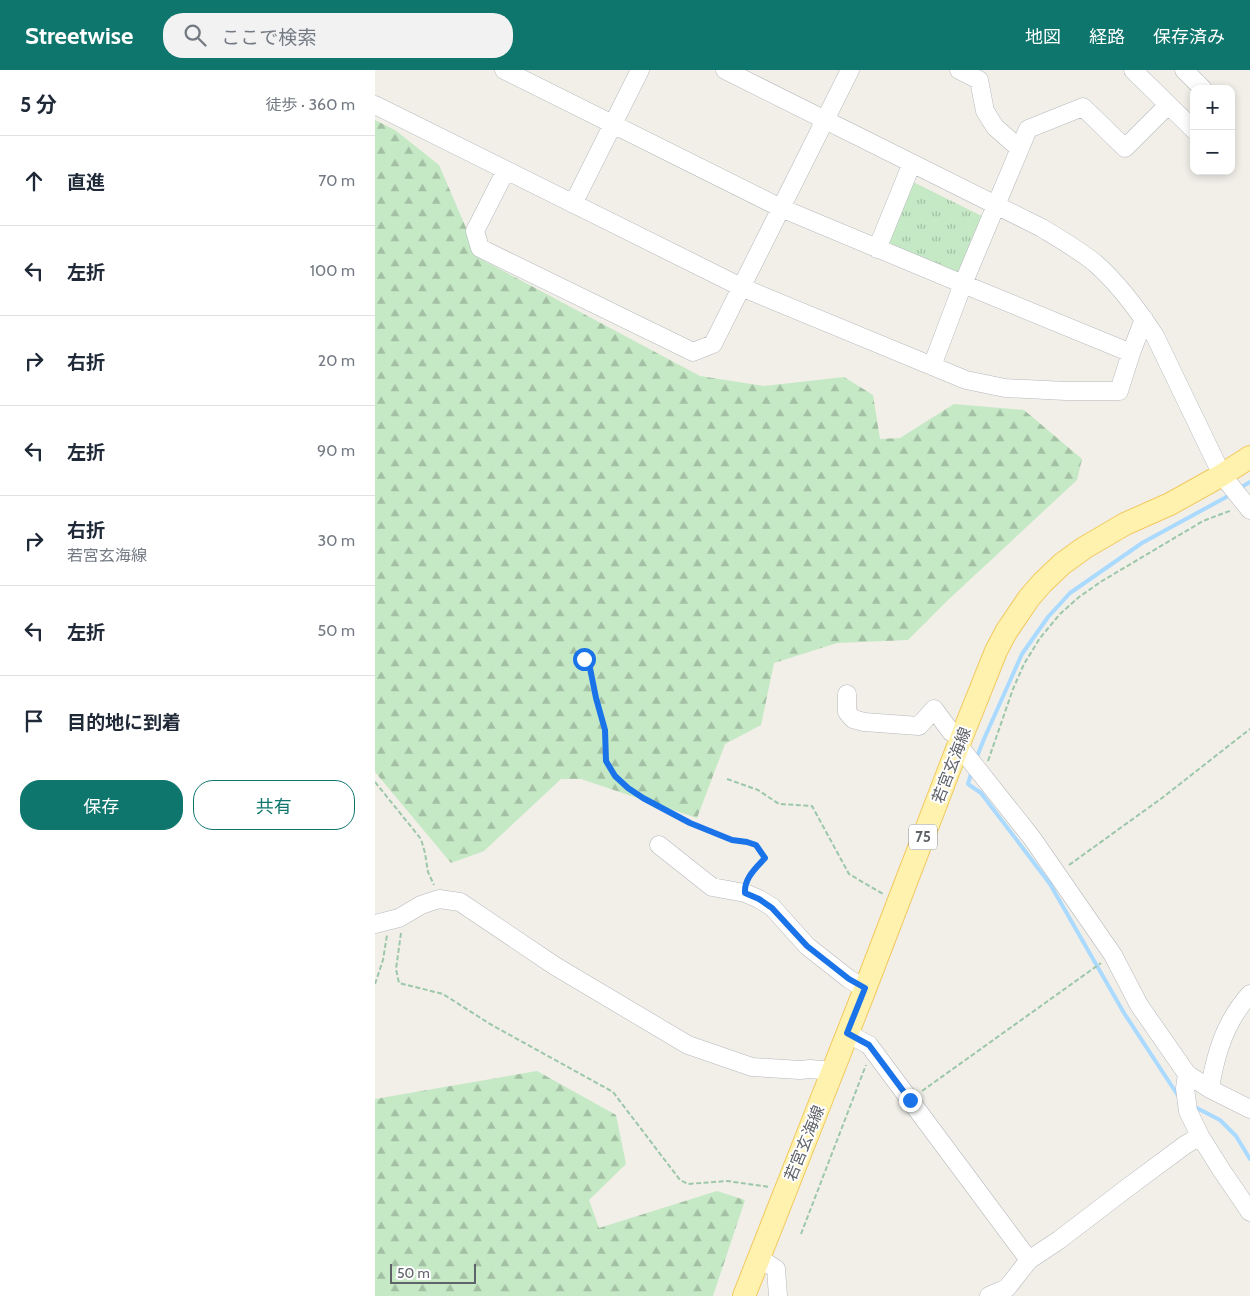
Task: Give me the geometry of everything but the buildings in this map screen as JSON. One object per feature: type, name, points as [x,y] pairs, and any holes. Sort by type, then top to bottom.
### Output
[{"type":"main road","name":"若宮玄海線","points":[[744,1296],[996,651],[1018,614],[1042,584],[1062,564],[1084,548],[1125,524],[1170,504],[1223,475],[1250,457]]},
{"type":"street","points":[[504,70],[781,208],[1131,353]]},
{"type":"street","points":[[573,204],[640,70]]},
{"type":"street","points":[[725,70],[1042,228],[1095,264],[1127,297],[1155,336],[1223,475],[1248,507]]},
{"type":"street","points":[[506,170],[475,231],[480,248],[693,352],[713,344],[850,70]]},
{"type":"street","points":[[959,70],[979,80],[985,111],[995,127],[1020,149]]},
{"type":"street","points":[[1133,70],[1190,126]]},
{"type":"street","points":[[1184,70],[1199,85]]},
{"type":"street","points":[[375,105],[741,287],[966,380],[1005,388],[1119,391],[1144,319]]},
{"type":"street","points":[[931,366],[1028,129],[1083,107],[1125,148],[1168,105]]},
{"type":"street","points":[[877,248],[912,163]]},
{"type":"street","points":[[847,694],[847,712],[853,719],[864,722],[919,726],[934,709],[960,741],[980,772],[1031,838],[1113,954],[1139,1005],[1187,1074],[1210,1089],[1250,1109]]},
{"type":"street","points":[[659,845],[712,887],[745,893],[759,899],[772,908],[807,946],[849,979],[865,988]]},
{"type":"street","points":[[388,921],[421,905],[439,899],[460,902],[555,966],[687,1045],[751,1067],[833,1071]]},
{"type":"street","points":[[1210,1089],[1225,1032],[1240,1005],[1250,994]]},
{"type":"street","points":[[847,1033],[869,1045],[1029,1260]]},
{"type":"street","points":[[1187,1074],[1185,1088],[1188,1111],[1200,1136],[1222,1172],[1250,1212]]},
{"type":"street","points":[[989,1296],[1007,1288],[1029,1260],[1059,1240],[1185,1145],[1200,1136]]},
{"type":"street","points":[[759,1258],[776,1269],[778,1296]]},
{"type":"path","points":[[980,772],[988,762],[1013,689],[1024,664],[1040,638],[1060,614],[1079,597],[1102,581],[1203,521],[1248,507]]},
{"type":"path","points":[[584,652],[584,659],[590,668],[605,730],[606,761],[615,776],[643,798],[690,823],[732,840],[756,845],[765,858],[749,876],[745,886],[745,893]]},
{"type":"path","points":[[1057,874],[1162,798],[1250,729]]},
{"type":"path","points":[[727,779],[758,790],[779,804],[812,806],[849,874],[883,894],[900,898]]},
{"type":"path","points":[[375,782],[421,839],[428,872],[439,899]]},
{"type":"path","points":[[375,984],[383,960],[388,921],[401,927],[396,969],[399,983],[443,994],[490,1024],[613,1092],[680,1180],[688,1184],[727,1180],[786,1190]]},
{"type":"path","points":[[910,1100],[1113,954]]},
{"type":"path","points":[[801,1234],[868,1061],[875,1053]]},
{"type":"green space","points":[[375,120],[395,130],[439,165],[479,258],[700,376],[764,386],[844,377],[873,395],[880,439],[900,438],[954,404],[1024,410],[1082,459],[1077,480],[948,600],[908,640],[837,643],[774,663],[761,725],[725,744],[697,818],[581,779],[561,779],[484,851],[451,863],[375,772]]},
{"type":"green space","points":[[909,180],[986,218],[962,275],[886,246]]},
{"type":"green space","points":[[537,1071],[616,1115],[626,1164],[589,1200],[599,1228],[717,1191],[745,1200],[713,1296],[375,1296],[375,1099]]},
{"type":"waterway","points":[[1240,488],[1250,482]]},
{"type":"waterway","points":[[976,759],[1022,654],[1048,617],[1070,593],[1142,543],[1230,495]]},
{"type":"waterway","points":[[972,770],[968,784],[981,793],[1050,884],[1124,1013],[1179,1097]]},
{"type":"waterway","points":[[1193,1106],[1220,1120],[1236,1136],[1250,1159]]},
{"type":"route","points":[[584,659],[590,668],[605,730],[606,761],[615,776],[643,798],[690,823],[732,840],[756,845],[765,858],[749,876],[745,886],[745,893],[759,899],[772,908],[807,946],[849,979],[865,988],[847,1033],[869,1045],[910,1100]]}]
